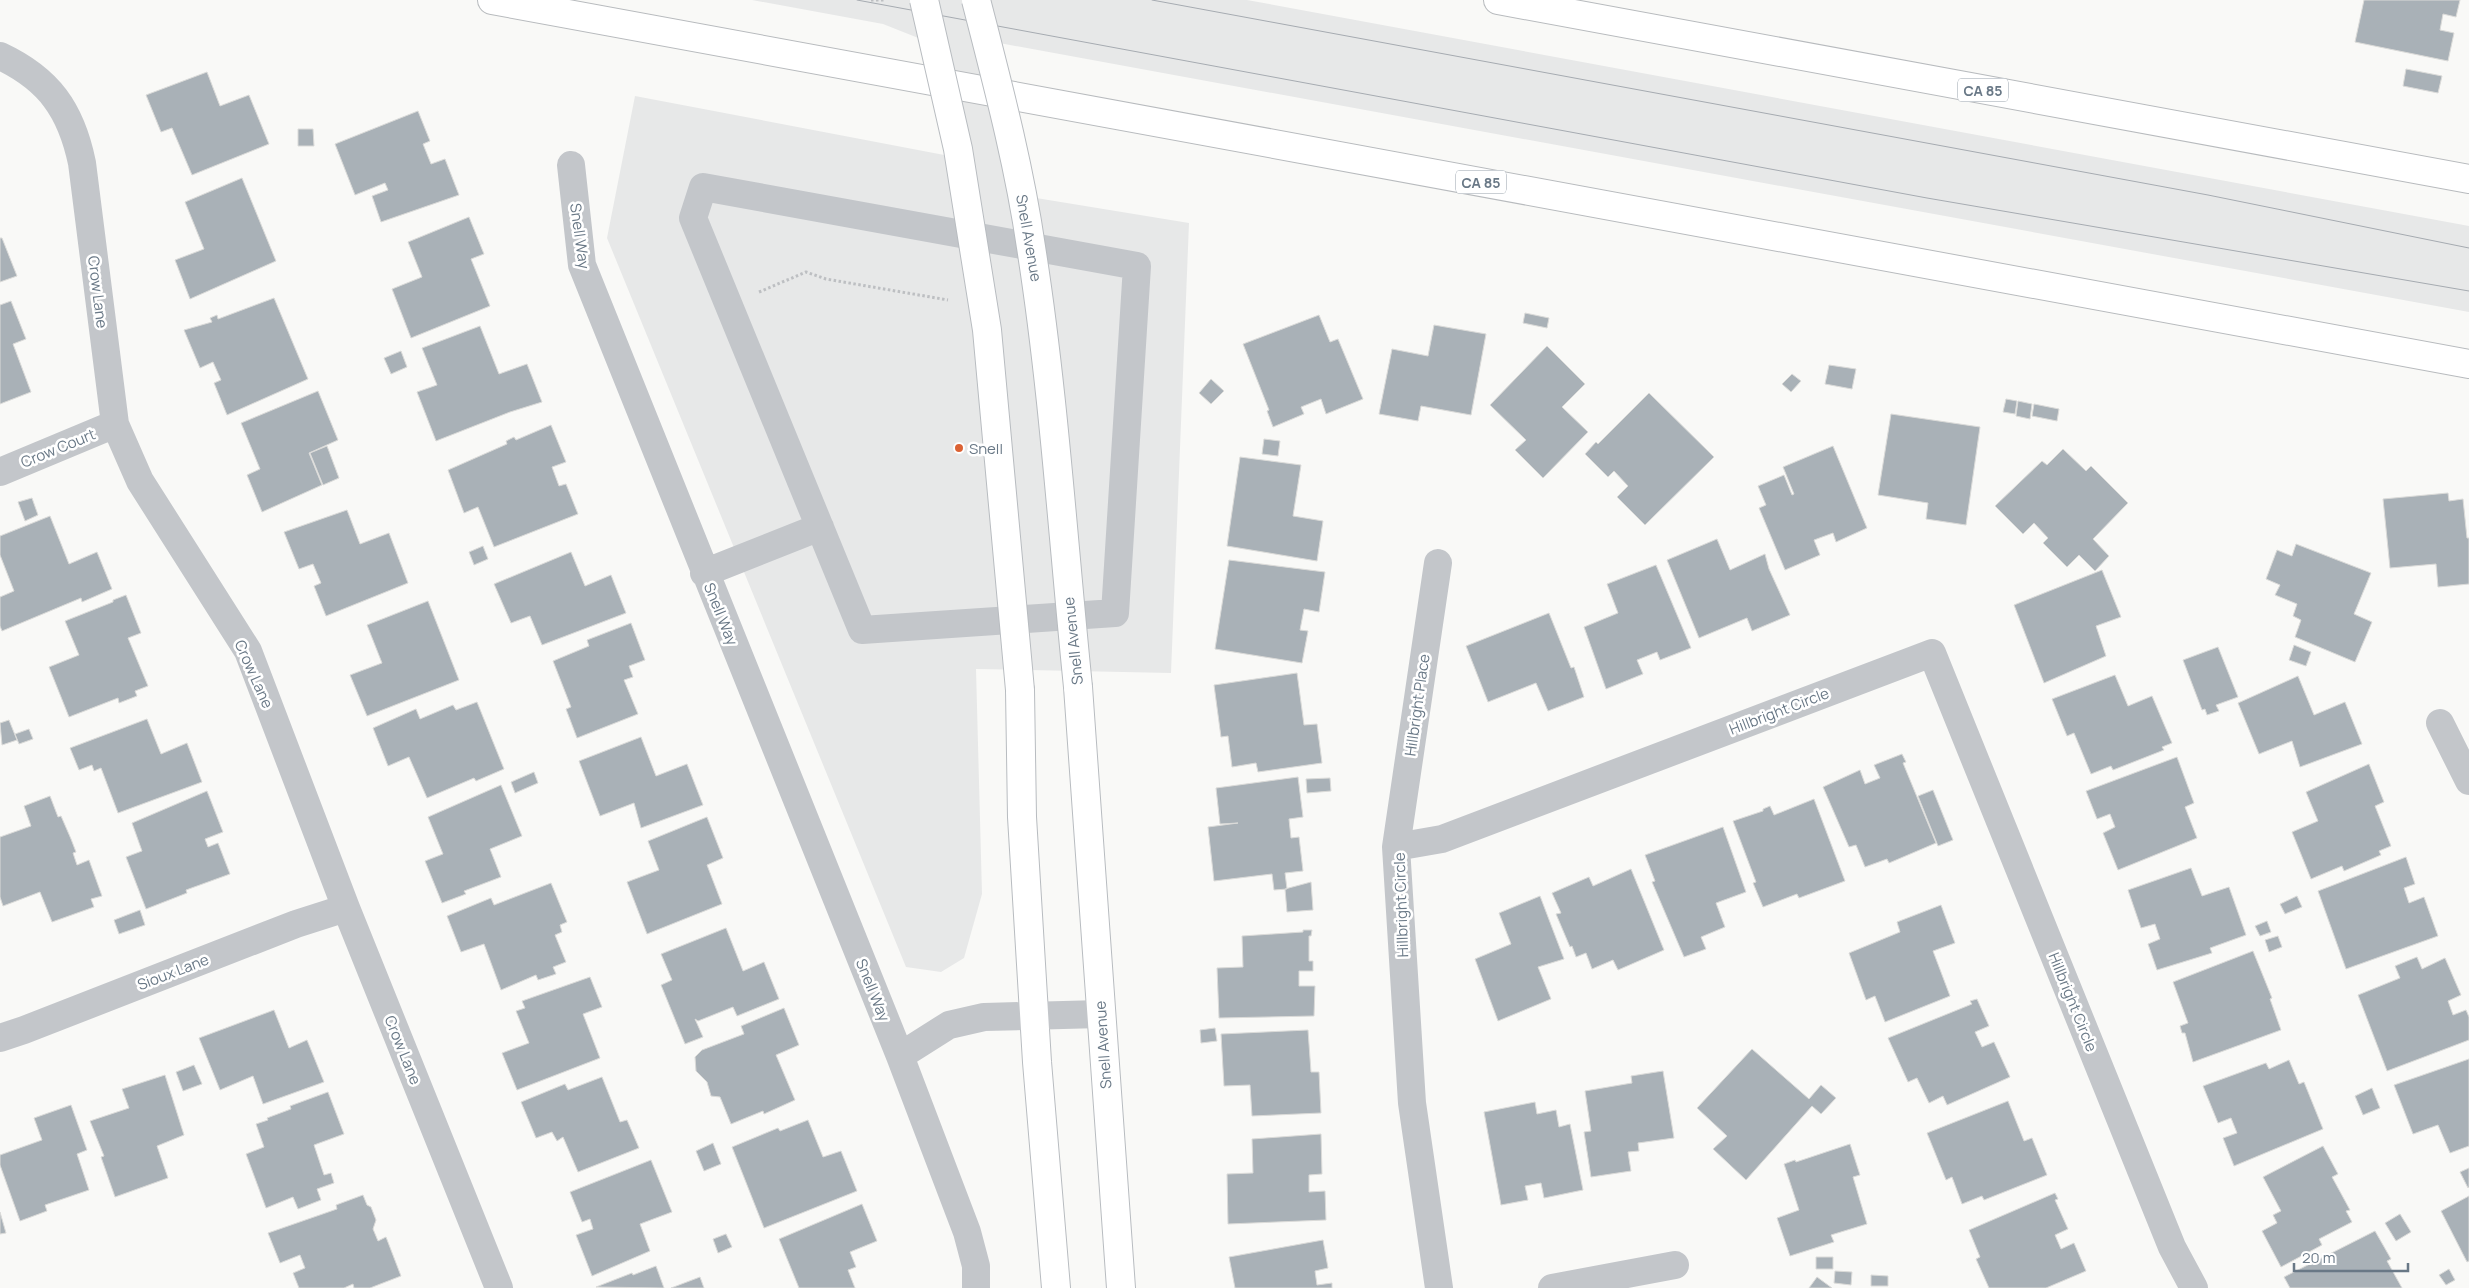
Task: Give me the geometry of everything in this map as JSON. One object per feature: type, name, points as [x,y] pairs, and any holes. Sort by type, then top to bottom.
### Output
[{"type":"main road","name":"CA 85","points":[[492,0],[2469,364]]},
{"type":"main road","points":[[924,0],[958,149],[987,330],[1020,690],[1022,817],[1036,1014],[1037,1062],[1056,1288]]},
{"type":"main road","name":"Snell Avenue","points":[[976,0],[1002,103],[1031,246],[1042,327],[1078,687],[1121,1288]]},
{"type":"main road","name":"CA 85","points":[[1498,0],[2469,179]]},
{"type":"street","name":"Crow Lane","points":[[0,56],[20,65],[39,80],[55,97],[68,117],[77,139],[115,424],[140,481],[248,651],[346,908],[500,1288]]},
{"type":"street","name":"Snell Way","points":[[571,165],[582,265],[704,573],[900,1056],[967,1232],[976,1266],[976,1288]]},
{"type":"street","points":[[703,187],[1138,266],[1115,613],[862,630],[729,305],[693,218],[703,187]]},
{"type":"street","name":"Crow Court","points":[[0,472],[115,424]]},
{"type":"street","points":[[704,573],[820,527]]},
{"type":"street","name":"Hillbright Place","points":[[1396,847],[1438,563]]},
{"type":"street","name":"Hillbright Circle","points":[[1439,1288],[1412,1104],[1396,847],[1442,839],[1932,653],[2172,1247],[2194,1288]]},
{"type":"street","points":[[2440,723],[2469,781]]},
{"type":"street","name":"Sioux Lane","points":[[0,1038],[296,924],[346,908]]},
{"type":"street","points":[[900,1056],[949,1025],[984,1016],[1101,1014]]},
{"type":"street","points":[[1552,1288],[1675,1265]]},
{"type":"path","points":[[871,0],[884,0]]},
{"type":"path","points":[[729,305],[806,272],[826,279],[949,300]]},
{"type":"shaded area","points":[[752,0],[1247,0],[2469,226],[2469,312],[994,42],[1024,196],[1189,223],[1171,673],[976,669],[982,894],[964,958],[941,972],[906,967],[607,238],[635,96],[960,158],[941,47],[883,24]]},
{"type":"building","points":[[2364,0],[2460,0],[2456,17],[2443,14],[2440,30],[2454,33],[2448,61],[2355,42]]},
{"type":"building","points":[[2406,69],[2442,76],[2438,93],[2403,86]]},
{"type":"building","points":[[207,72],[220,106],[249,95],[269,144],[192,175],[172,128],[161,132],[146,95]]},
{"type":"building","points":[[418,111],[430,141],[423,144],[431,164],[445,159],[459,195],[381,222],[372,196],[388,190],[385,183],[355,195],[335,144]]},
{"type":"building","points":[[298,129],[313,129],[314,146],[298,146]]},
{"type":"building","points":[[242,178],[276,261],[190,299],[175,260],[204,249],[185,202]]},
{"type":"building","points":[[469,217],[484,254],[471,259],[490,306],[411,338],[392,289],[422,277],[408,242]]},
{"type":"building","points":[[0,238],[2,238],[17,276],[0,282]]},
{"type":"building","points":[[274,298],[308,379],[227,415],[214,383],[221,380],[213,362],[200,368],[184,330],[212,322],[210,318],[217,315],[218,319]]},
{"type":"building","points":[[11,301],[26,339],[13,344],[31,392],[0,404],[0,305]]},
{"type":"building","points":[[1525,313],[1549,318],[1547,328],[1523,323]]},
{"type":"building","points":[[1319,315],[1330,342],[1338,339],[1363,399],[1326,414],[1321,399],[1301,407],[1304,414],[1273,427],[1267,411],[1269,410],[1243,344]]},
{"type":"building","points":[[1434,325],[1486,334],[1471,415],[1421,406],[1418,421],[1379,414],[1392,349],[1428,356]]},
{"type":"building","points":[[480,326],[499,374],[527,364],[542,402],[510,412],[436,441],[417,392],[437,385],[422,348]]},
{"type":"building","points":[[1547,346],[1585,384],[1562,407],[1588,432],[1543,478],[1515,450],[1526,440],[1490,405]]},
{"type":"building","points":[[401,351],[407,367],[391,374],[384,358]]},
{"type":"building","points":[[1829,365],[1856,369],[1852,389],[1825,384]]},
{"type":"building","points":[[1792,374],[1801,381],[1791,392],[1782,384]]},
{"type":"building","points":[[1211,379],[1224,391],[1211,404],[1199,393]]},
{"type":"building","points":[[318,391],[338,440],[309,453],[322,485],[262,512],[247,475],[260,469],[241,423]]},
{"type":"building","points":[[1649,393],[1714,457],[1645,525],[1617,497],[1628,486],[1614,471],[1608,477],[1585,454],[1596,442],[1598,444]]},
{"type":"building","points":[[2006,399],[2017,401],[2015,414],[2003,412]]},
{"type":"building","points":[[2018,401],[2032,404],[2030,419],[2016,416]]},
{"type":"building","points":[[2034,404],[2059,409],[2057,421],[2032,416]]},
{"type":"building","points":[[1891,414],[1980,427],[1966,525],[1926,519],[1928,503],[1878,495]]},
{"type":"building","points":[[551,425],[566,462],[552,467],[559,486],[566,484],[578,514],[494,547],[478,507],[464,513],[448,470],[507,444],[506,441],[514,437],[516,440]]},
{"type":"building","points":[[1264,439],[1280,441],[1278,456],[1262,454]]},
{"type":"building","points":[[327,446],[339,478],[323,485],[310,453]]},
{"type":"building","points":[[1833,446],[1867,528],[1836,542],[1833,533],[1814,540],[1820,555],[1785,570],[1759,508],[1766,505],[1758,486],[1784,475],[1792,495],[1794,494],[1783,467]]},
{"type":"building","points":[[2063,449],[2086,471],[2091,466],[2128,503],[2093,539],[2109,556],[2095,571],[2079,555],[2067,567],[2043,543],[2048,538],[2034,523],[2023,534],[1995,506],[2042,461],[2047,465]]},
{"type":"building","points":[[1240,457],[1301,465],[1293,516],[1323,521],[1317,561],[1227,546]]},
{"type":"building","points":[[2448,493],[2449,501],[2463,499],[2467,538],[2469,538],[2469,584],[2438,587],[2436,564],[2390,568],[2383,499]]},
{"type":"building","points":[[32,498],[38,515],[25,521],[18,502]]},
{"type":"building","points":[[347,510],[360,544],[389,533],[408,583],[326,616],[314,586],[321,583],[313,564],[299,569],[284,532]]},
{"type":"building","points":[[50,516],[69,564],[97,552],[112,589],[82,602],[81,598],[2,631],[0,626],[0,597],[14,591],[0,555],[0,536]]},
{"type":"building","points":[[1717,539],[1730,570],[1765,554],[1769,569],[1790,615],[1752,631],[1747,618],[1699,638],[1667,560]]},
{"type":"building","points":[[2296,544],[2371,573],[2354,614],[2372,622],[2355,662],[2295,637],[2301,620],[2293,616],[2297,604],[2275,595],[2280,585],[2266,579],[2277,550],[2292,556]]},
{"type":"building","points":[[483,546],[488,559],[474,565],[469,552]]},
{"type":"building","points":[[571,552],[585,586],[611,575],[626,613],[542,645],[530,616],[511,623],[494,584]]},
{"type":"building","points":[[1229,560],[1325,572],[1319,612],[1304,609],[1300,630],[1308,631],[1302,663],[1215,649]]},
{"type":"building","points":[[1656,565],[1691,648],[1660,660],[1657,652],[1637,660],[1643,674],[1606,689],[1584,627],[1618,613],[1607,584]]},
{"type":"building","points":[[2102,570],[2121,617],[2096,626],[2106,656],[2044,683],[2014,605]]},
{"type":"building","points":[[126,595],[141,633],[128,638],[148,686],[135,691],[137,696],[119,703],[118,698],[69,717],[49,667],[79,655],[65,621]]},
{"type":"building","points":[[428,601],[459,680],[367,716],[350,675],[382,663],[367,625]]},
{"type":"building","points":[[1549,613],[1571,668],[1574,667],[1584,697],[1548,711],[1536,683],[1488,702],[1466,646]]},
{"type":"building","points":[[631,623],[645,660],[629,666],[633,677],[624,680],[638,714],[577,738],[566,709],[571,707],[553,661],[589,646],[587,640]]},
{"type":"building","points":[[2294,645],[2311,652],[2306,666],[2289,660]]},
{"type":"building","points":[[2218,647],[2238,697],[2216,705],[2219,711],[2207,715],[2205,709],[2202,710],[2183,660]]},
{"type":"building","points":[[1297,673],[1304,725],[1317,724],[1322,763],[1258,772],[1256,763],[1232,767],[1228,736],[1221,737],[1214,685]]},
{"type":"building","points":[[2115,675],[2128,706],[2152,696],[2172,743],[2162,747],[2164,750],[2113,770],[2111,766],[2091,774],[2074,733],[2067,736],[2052,699]]},
{"type":"building","points":[[2298,676],[2314,715],[2345,702],[2362,744],[2300,767],[2292,741],[2259,754],[2238,703]]},
{"type":"building","points":[[477,702],[504,769],[476,781],[474,778],[427,798],[409,757],[388,766],[373,728],[416,709],[420,719],[453,705],[456,710]]},
{"type":"building","points":[[147,719],[161,754],[187,743],[202,782],[118,813],[101,768],[94,771],[92,765],[79,770],[70,748]]},
{"type":"building","points":[[9,720],[17,740],[2,745],[0,723]]},
{"type":"building","points":[[29,729],[33,739],[19,744],[15,734]]},
{"type":"building","points":[[641,737],[656,776],[687,764],[703,805],[641,828],[634,803],[600,816],[579,761]]},
{"type":"building","points":[[1902,754],[1906,762],[1903,763],[1936,843],[1889,863],[1887,859],[1865,867],[1856,845],[1849,847],[1823,787],[1860,770],[1865,784],[1880,778],[1874,765]]},
{"type":"building","points":[[2177,757],[2194,803],[2185,807],[2197,838],[2118,870],[2103,833],[2115,827],[2110,814],[2097,819],[2086,791]]},
{"type":"building","points":[[2369,764],[2384,802],[2375,806],[2391,846],[2379,851],[2381,855],[2344,871],[2342,866],[2311,879],[2292,832],[2318,821],[2306,792]]},
{"type":"building","points":[[534,772],[538,783],[515,793],[511,782]]},
{"type":"building","points":[[1298,777],[1303,817],[1289,819],[1291,838],[1299,837],[1303,871],[1285,873],[1287,889],[1274,890],[1272,874],[1214,881],[1208,827],[1238,823],[1220,824],[1216,788]]},
{"type":"building","points":[[1330,778],[1331,791],[1307,793],[1306,779]]},
{"type":"building","points":[[501,785],[522,836],[490,849],[501,877],[464,891],[466,894],[442,903],[425,861],[443,854],[428,817]]},
{"type":"building","points":[[1933,790],[1953,840],[1938,846],[1918,796]]},
{"type":"building","points":[[207,791],[223,832],[205,839],[208,847],[218,843],[230,874],[186,890],[187,893],[146,909],[126,857],[142,851],[132,823]]},
{"type":"building","points":[[50,796],[58,817],[61,816],[71,839],[76,852],[73,853],[77,865],[89,860],[102,896],[91,899],[94,907],[52,922],[40,892],[3,906],[0,897],[0,837],[31,826],[24,806]]},
{"type":"building","points":[[1814,799],[1845,881],[1799,898],[1797,894],[1763,907],[1753,883],[1756,882],[1733,821],[1763,811],[1763,809],[1770,806],[1774,815]]},
{"type":"building","points":[[707,817],[723,858],[707,865],[722,904],[647,934],[627,882],[659,870],[648,841]]},
{"type":"building","points":[[1723,827],[1746,892],[1716,903],[1725,927],[1701,937],[1706,949],[1684,957],[1652,882],[1655,881],[1645,855]]},
{"type":"building","points":[[2406,857],[2415,884],[2404,888],[2409,903],[2424,897],[2438,936],[2346,969],[2318,891]]},
{"type":"building","points":[[2191,868],[2202,896],[2229,887],[2246,935],[2210,948],[2212,953],[2157,970],[2148,944],[2160,939],[2155,924],[2141,928],[2128,890]]},
{"type":"building","points":[[1631,869],[1664,950],[1618,970],[1613,960],[1592,969],[1586,953],[1576,957],[1572,946],[1570,947],[1556,914],[1561,913],[1552,893],[1589,877],[1593,886]]},
{"type":"building","points":[[1311,882],[1313,910],[1287,912],[1285,889]]},
{"type":"building","points":[[551,883],[567,922],[560,925],[562,932],[555,935],[566,962],[553,967],[556,974],[538,980],[536,975],[501,990],[484,944],[461,952],[447,916],[491,898],[494,905]]},
{"type":"building","points":[[1540,896],[1564,959],[1538,967],[1551,999],[1498,1021],[1475,959],[1511,944],[1499,913]]},
{"type":"building","points":[[2297,896],[2302,907],[2285,914],[2280,904]]},
{"type":"building","points":[[1941,905],[1955,943],[1933,951],[1950,996],[1885,1022],[1875,996],[1866,1000],[1849,953],[1900,932],[1897,922]]},
{"type":"building","points":[[140,910],[145,925],[119,934],[114,920]]},
{"type":"building","points":[[2267,921],[2271,932],[2260,936],[2255,926]]},
{"type":"building","points":[[726,928],[743,971],[764,962],[779,999],[737,1016],[733,1007],[698,1021],[695,1019],[703,1037],[685,1044],[661,985],[672,980],[661,954]]},
{"type":"building","points":[[1303,930],[1312,930],[1311,936],[1309,936],[1309,961],[1313,961],[1313,971],[1299,971],[1299,986],[1315,986],[1314,1016],[1219,1018],[1217,968],[1243,967],[1242,936],[1303,932]]},
{"type":"building","points":[[2278,936],[2282,947],[2269,952],[2265,940]]},
{"type":"building","points":[[2253,951],[2272,998],[2270,999],[2281,1030],[2193,1062],[2185,1033],[2182,1033],[2180,1026],[2188,1023],[2173,982]]},
{"type":"building","points":[[2417,957],[2422,969],[2445,958],[2461,995],[2448,1001],[2453,1015],[2466,1010],[2469,1017],[2469,1040],[2387,1071],[2358,995],[2400,978],[2395,966]]},
{"type":"building","points":[[590,977],[602,1007],[583,1014],[600,1058],[517,1090],[502,1053],[529,1043],[516,1011],[525,1008],[522,1001]]},
{"type":"building","points":[[1977,999],[1989,1026],[1975,1032],[1982,1047],[1994,1042],[2010,1077],[1947,1105],[1943,1096],[1929,1103],[1917,1078],[1908,1082],[1888,1038],[1972,1004],[1970,1001]]},
{"type":"building","points":[[784,1008],[799,1045],[776,1055],[795,1100],[764,1114],[763,1111],[731,1124],[720,1097],[711,1096],[707,1082],[696,1071],[695,1057],[702,1050],[744,1034],[741,1026]]},
{"type":"building","points":[[274,1010],[289,1048],[307,1040],[324,1082],[263,1104],[253,1076],[220,1090],[199,1038]]},
{"type":"building","points":[[1215,1028],[1217,1041],[1201,1043],[1200,1030]]},
{"type":"building","points":[[1308,1030],[1311,1072],[1319,1072],[1321,1113],[1252,1116],[1250,1085],[1224,1086],[1221,1034]]},
{"type":"building","points":[[1752,1049],[1809,1099],[1821,1085],[1836,1098],[1821,1114],[1812,1106],[1746,1180],[1713,1149],[1727,1136],[1697,1108]]},
{"type":"building","points":[[2469,1059],[2469,1146],[2450,1153],[2438,1125],[2413,1134],[2394,1085]]},
{"type":"building","points":[[2289,1060],[2299,1084],[2304,1082],[2323,1129],[2234,1166],[2223,1138],[2237,1133],[2231,1118],[2218,1123],[2203,1086],[2266,1063],[2269,1069]]},
{"type":"building","points":[[194,1065],[202,1084],[183,1091],[176,1072]]},
{"type":"building","points":[[1663,1071],[1674,1138],[1638,1143],[1639,1151],[1628,1152],[1631,1171],[1591,1177],[1584,1132],[1591,1131],[1585,1091],[1632,1083],[1631,1076]]},
{"type":"building","points":[[165,1075],[184,1135],[157,1146],[168,1178],[115,1197],[101,1157],[104,1156],[90,1121],[129,1108],[122,1089]]},
{"type":"building","points":[[602,1077],[620,1122],[627,1120],[639,1148],[578,1172],[563,1137],[557,1141],[552,1132],[536,1138],[521,1102],[565,1084],[568,1090]]},
{"type":"building","points":[[2372,1088],[2380,1108],[2363,1115],[2355,1096]]},
{"type":"building","points":[[328,1092],[344,1134],[314,1145],[324,1175],[331,1173],[334,1183],[317,1189],[321,1200],[298,1209],[293,1197],[266,1208],[246,1154],[264,1147],[256,1124],[291,1109],[290,1106]]},
{"type":"building","points":[[2008,1101],[2024,1141],[2032,1138],[2047,1175],[1984,1200],[1982,1196],[1962,1204],[1952,1177],[1946,1180],[1927,1133]]},
{"type":"building","points":[[1535,1102],[1537,1114],[1556,1110],[1559,1127],[1570,1124],[1583,1190],[1544,1198],[1541,1183],[1525,1186],[1528,1200],[1501,1205],[1484,1112]]},
{"type":"building","points":[[71,1105],[87,1150],[77,1154],[89,1190],[45,1205],[47,1211],[20,1221],[0,1165],[0,1155],[42,1140],[34,1118]]},
{"type":"building","points":[[808,1120],[823,1157],[841,1151],[857,1191],[764,1228],[732,1147],[778,1128],[780,1131]]},
{"type":"building","points":[[1321,1134],[1322,1174],[1309,1175],[1309,1192],[1325,1191],[1326,1220],[1228,1224],[1227,1174],[1253,1173],[1252,1139]]},
{"type":"building","points":[[713,1143],[721,1164],[704,1171],[696,1151]]},
{"type":"building","points":[[1850,1144],[1860,1175],[1853,1177],[1867,1224],[1831,1235],[1834,1242],[1790,1256],[1777,1218],[1799,1210],[1784,1164],[1795,1160],[1796,1162]]},
{"type":"building","points":[[2323,1146],[2338,1174],[2332,1177],[2350,1210],[2346,1211],[2352,1222],[2319,1239],[2322,1245],[2281,1267],[2262,1231],[2277,1223],[2273,1215],[2281,1211],[2263,1177]]},
{"type":"building","points":[[651,1160],[672,1212],[640,1224],[650,1251],[592,1276],[576,1235],[593,1229],[590,1219],[582,1222],[570,1192]]},
{"type":"building","points":[[2469,1168],[2469,1187],[2468,1188],[2460,1172]]},
{"type":"building","points":[[2055,1193],[2058,1199],[2055,1200],[2068,1229],[2055,1235],[2061,1249],[2074,1243],[2086,1271],[2046,1288],[1989,1288],[1976,1259],[1980,1257],[1969,1230]]},
{"type":"building","points":[[363,1195],[367,1205],[371,1207],[376,1220],[373,1229],[378,1241],[386,1237],[401,1276],[370,1288],[354,1288],[353,1284],[344,1288],[299,1288],[293,1273],[305,1268],[300,1255],[280,1263],[268,1233],[337,1209],[336,1205]]},
{"type":"building","points":[[2469,1196],[2469,1261],[2467,1262],[2441,1211]]},
{"type":"building","points":[[862,1204],[877,1241],[850,1252],[856,1267],[848,1270],[855,1288],[799,1288],[779,1239]]},
{"type":"building","points":[[0,1212],[6,1233],[0,1234]]},
{"type":"building","points":[[2400,1214],[2411,1232],[2396,1241],[2385,1223]]},
{"type":"building","points":[[2375,1231],[2391,1259],[2387,1261],[2402,1288],[2290,1288],[2284,1277]]},
{"type":"building","points":[[726,1234],[732,1247],[718,1253],[713,1239]]},
{"type":"building","points":[[1323,1240],[1328,1268],[1315,1271],[1317,1285],[1332,1283],[1332,1288],[1235,1288],[1229,1257]]},
{"type":"building","points":[[1816,1257],[1833,1257],[1833,1269],[1816,1269]]},
{"type":"building","points":[[656,1266],[664,1288],[596,1287],[632,1273],[633,1275]]},
{"type":"building","points":[[2449,1269],[2455,1280],[2446,1285],[2439,1275]]},
{"type":"building","points":[[1835,1271],[1852,1272],[1851,1285],[1834,1283]]},
{"type":"building","points":[[1871,1275],[1888,1276],[1888,1286],[1871,1286]]},
{"type":"building","points":[[700,1277],[704,1288],[671,1288]]},
{"type":"building","points":[[1817,1277],[1832,1288],[1809,1288]]},
{"type":"tram line","points":[[857,0],[1927,198],[2469,291]]},
{"type":"tram line","points":[[1152,0],[2208,195],[2469,248]]},
{"type":"place","name":"Snell","points":[[959,448]]}]
